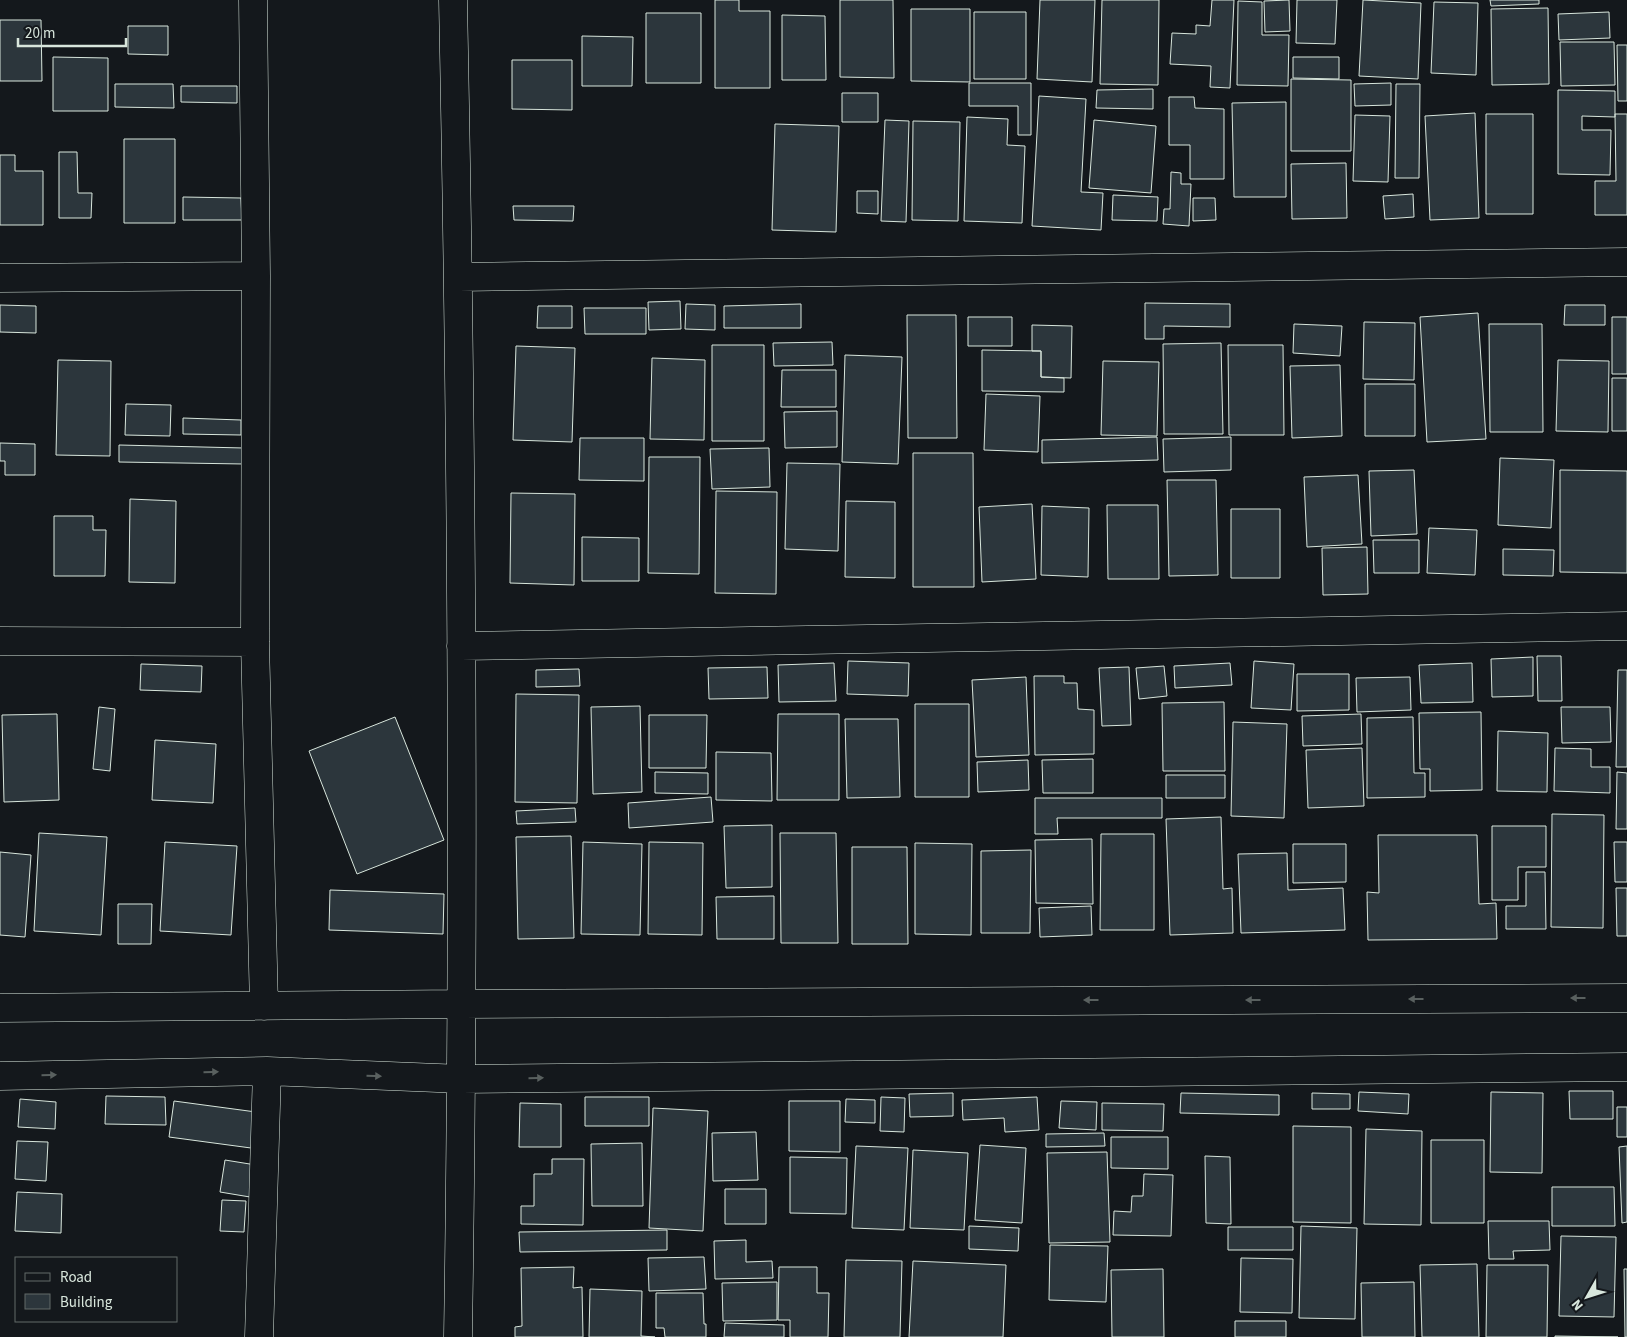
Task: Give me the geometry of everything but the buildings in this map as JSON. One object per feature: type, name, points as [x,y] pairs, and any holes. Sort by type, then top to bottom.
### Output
[{"type":"street","points":[[253,0],[256,276],[255,642],[264,1006]]},
{"type":"street","points":[[453,0],[459,277],[461,646],[462,1079],[458,1337]]},
{"type":"street","points":[[459,277],[1627,262]]},
{"type":"street","points":[[0,278],[256,276]]},
{"type":"street","points":[[461,646],[1627,626]]},
{"type":"street","points":[[0,641],[255,642]]},
{"type":"street","points":[[0,1008],[1627,998]]},
{"type":"street","points":[[0,1076],[267,1072],[462,1079],[1627,1067]]},
{"type":"street","points":[[259,1337],[267,1072]]}]
